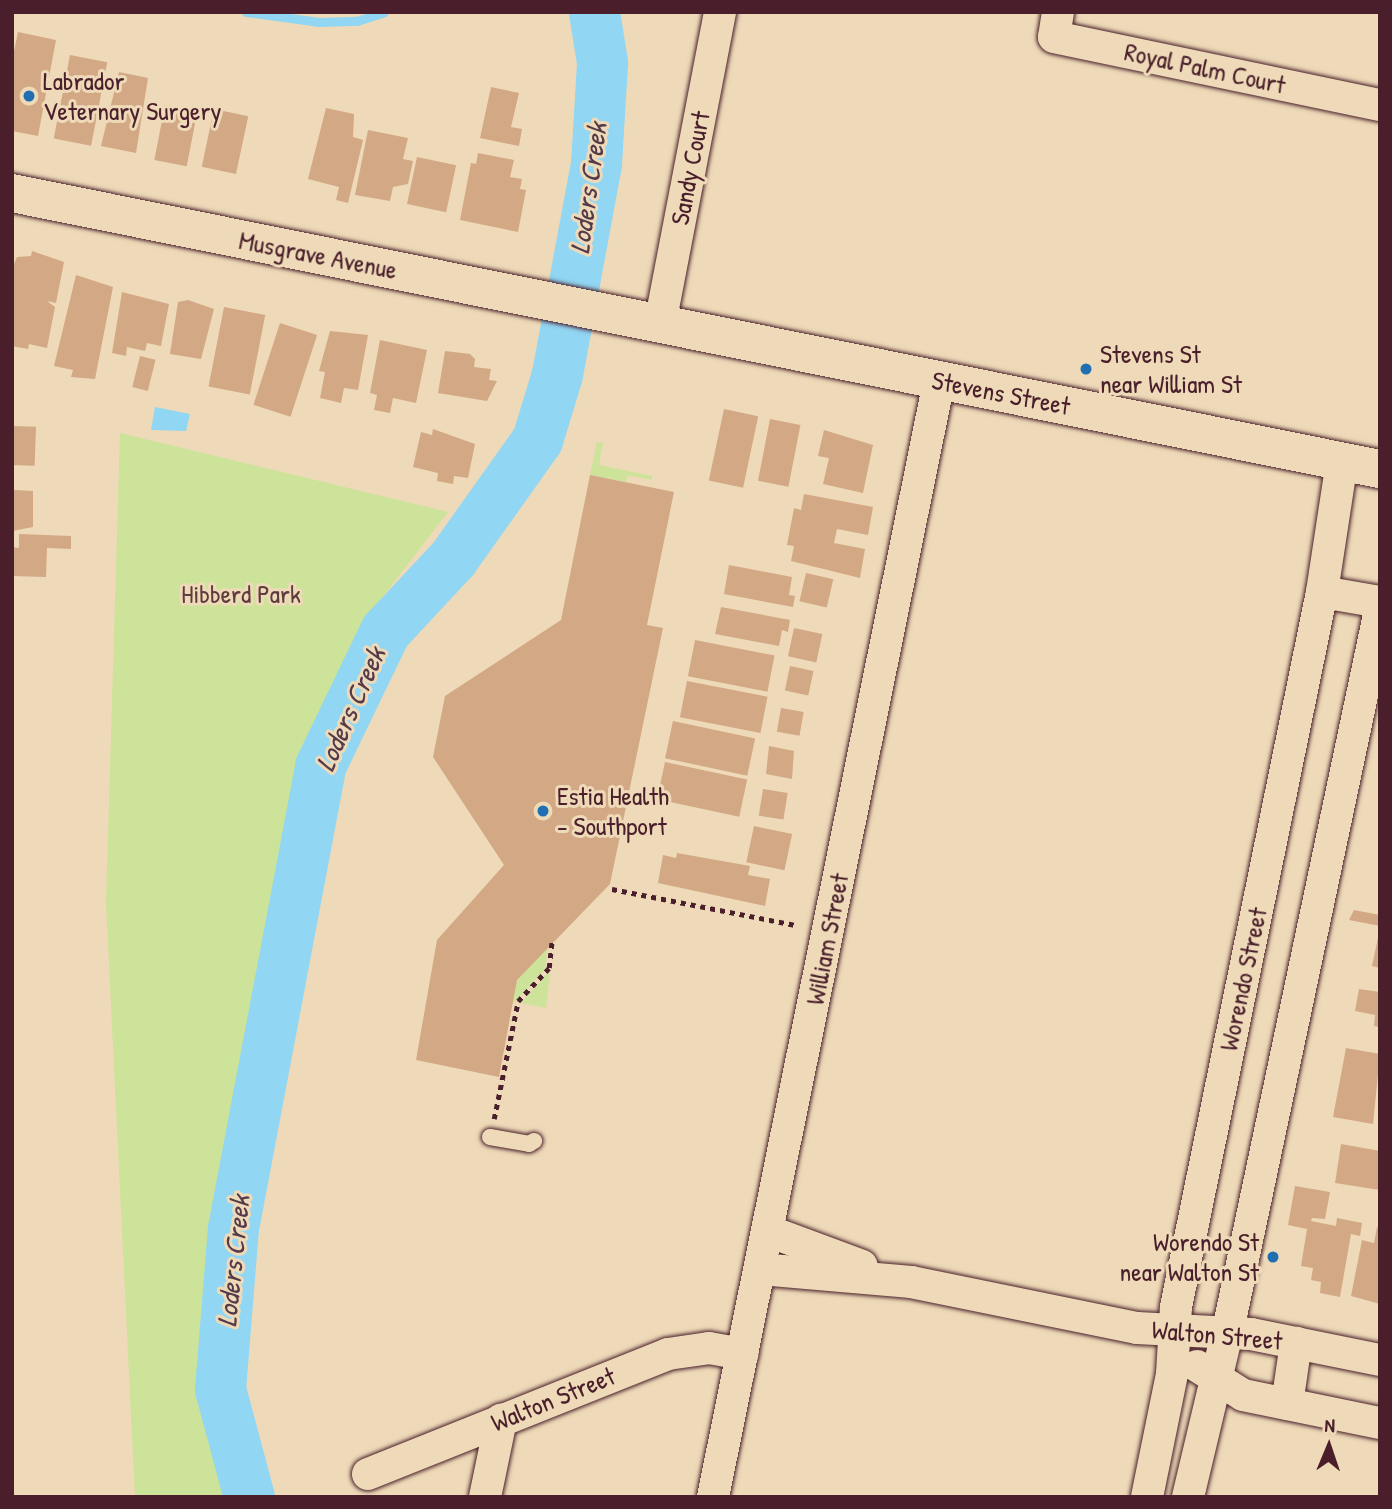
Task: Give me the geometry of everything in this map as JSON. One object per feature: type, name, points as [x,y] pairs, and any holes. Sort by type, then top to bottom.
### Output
[{"type":"main road","name":"Musgrave Avenue","points":[[12,193],[623,316]]},
{"type":"main road","name":"Stevens Street","points":[[623,316],[1380,469]]},
{"type":"street","name":"Sandy Court","points":[[660,324],[720,12]]},
{"type":"street","name":"Royal Palm Court","points":[[1058,12],[1054,37],[1380,104]]},
{"type":"street","name":"William Street","points":[[713,1497],[939,381]]},
{"type":"street","name":"Worendo Street","points":[[1147,1497],[1174,1340],[1322,592],[1342,461]]},
{"type":"street","points":[[1322,592],[1380,602]]},
{"type":"street","points":[[1188,1497],[1226,1333],[1380,610]]},
{"type":"street","name":"Walton Street","points":[[768,1231],[911,1282]]},
{"type":"street","name":"Walton Street","points":[[760,1269],[911,1282],[1136,1328],[1174,1340],[1226,1333],[1296,1343],[1380,1360]]},
{"type":"street","name":"Walton Street","points":[[1174,1340],[1214,1377],[1243,1395],[1380,1423]]},
{"type":"street","name":"Walton Street","points":[[1287,1404],[1296,1343]]},
{"type":"street","name":"Walton Street","points":[[368,1474],[681,1350],[709,1348],[743,1354]]},
{"type":"street","points":[[485,1497],[501,1420]]},
{"type":"lane","points":[[490,1137],[529,1144],[534,1141]]},
{"type":"path","points":[[612,889],[796,925]]},
{"type":"path","points":[[490,1137],[518,1001],[549,968],[552,941]]},
{"type":"green space","name":"Hibberd Park","points":[[120,433],[448,512],[368,616],[309,749],[219,1220],[208,1384],[237,1497],[135,1497],[106,903]]},
{"type":"green space","points":[[597,442],[603,443],[599,465],[652,476],[652,480],[628,475],[626,482],[590,475]]},
{"type":"green space","points":[[548,945],[545,969],[512,1005],[517,980]]},
{"type":"green space","points":[[550,971],[546,1008],[521,1003]]},
{"type":"water","points":[[155,407],[190,414],[186,431],[151,430]]},
{"type":"building","name":"Labrador Veternary Surgery","points":[[18,32],[56,40],[38,136],[12,131],[12,61]]},
{"type":"building","points":[[70,55],[107,62],[91,146],[54,138]]},
{"type":"building","points":[[119,72],[148,78],[136,153],[101,146]]},
{"type":"building","points":[[491,87],[519,93],[511,127],[522,129],[519,146],[480,138]]},
{"type":"building","points":[[165,105],[197,111],[187,166],[154,160]]},
{"type":"building","points":[[326,108],[354,114],[353,137],[363,140],[348,203],[336,200],[339,187],[308,179]]},
{"type":"building","points":[[214,109],[248,116],[236,174],[202,167]]},
{"type":"building","points":[[368,130],[408,138],[403,159],[413,161],[408,184],[393,187],[390,201],[355,195]]},
{"type":"building","points":[[478,153],[514,160],[510,177],[522,179],[520,189],[526,190],[518,232],[460,220],[471,163],[476,164]]},
{"type":"building","points":[[417,157],[456,165],[446,212],[407,204]]},
{"type":"building","points":[[32,251],[64,262],[56,303],[47,301],[55,307],[47,348],[29,344],[28,349],[12,346],[12,269],[17,257],[31,256]]},
{"type":"building","points":[[76,275],[113,287],[95,379],[71,377],[73,370],[54,366]]},
{"type":"building","points":[[122,292],[169,304],[161,346],[147,343],[145,351],[127,347],[126,356],[112,353]]},
{"type":"building","points":[[188,300],[214,309],[201,359],[170,354],[178,302]]},
{"type":"building","points":[[224,307],[265,315],[250,395],[209,387]]},
{"type":"building","points":[[280,323],[317,335],[291,417],[253,405]]},
{"type":"building","points":[[330,331],[368,335],[358,390],[344,388],[341,403],[320,398],[325,372],[319,371]]},
{"type":"building","points":[[380,340],[427,350],[416,403],[393,398],[390,413],[374,410],[377,395],[370,393]]},
{"type":"building","points":[[445,351],[470,354],[475,359],[474,367],[491,369],[489,380],[497,381],[487,401],[438,393]]},
{"type":"building","points":[[140,356],[156,360],[148,391],[132,387]]},
{"type":"building","points":[[724,409],[758,416],[743,488],[709,480]]},
{"type":"building","points":[[770,419],[800,425],[788,487],[758,481]]},
{"type":"building","points":[[12,426],[36,427],[35,466],[12,465]]},
{"type":"building","points":[[433,429],[475,444],[468,478],[454,476],[453,484],[437,481],[438,473],[413,467],[421,432],[432,435]]},
{"type":"building","points":[[824,430],[873,445],[863,493],[823,484],[829,458],[818,456]]},
{"type":"building","name":"Estia Health - Southport","points":[[590,475],[674,492],[647,625],[663,628],[610,884],[517,980],[499,1077],[416,1060],[437,940],[504,865],[433,757],[445,696],[561,620]]},
{"type":"building","points":[[14,490],[33,491],[33,527],[12,531]]},
{"type":"building","points":[[804,494],[873,507],[868,535],[837,529],[834,543],[865,549],[860,578],[791,561],[794,546],[787,545],[794,508],[801,510]]},
{"type":"building","points":[[19,534],[71,536],[71,549],[47,548],[46,577],[12,576],[12,547],[19,548]]},
{"type":"building","points":[[729,565],[792,577],[789,595],[795,596],[793,607],[724,594]]},
{"type":"building","points":[[806,573],[833,579],[827,608],[799,601]]},
{"type":"building","points":[[721,607],[790,620],[788,632],[782,630],[779,646],[715,634]]},
{"type":"building","points":[[794,628],[822,634],[816,662],[788,656]]},
{"type":"building","points":[[695,640],[775,655],[767,692],[688,676]]},
{"type":"building","points":[[790,666],[813,671],[808,695],[785,690]]},
{"type":"building","points":[[687,681],[767,697],[760,733],[680,717]]},
{"type":"building","points":[[781,708],[804,712],[799,736],[777,732]]},
{"type":"building","points":[[673,721],[755,738],[747,776],[665,758]]},
{"type":"building","points":[[769,746],[794,751],[792,779],[766,774]]},
{"type":"building","points":[[665,762],[747,779],[739,817],[657,799]]},
{"type":"building","points":[[763,789],[788,793],[783,820],[759,816]]},
{"type":"building","points":[[754,826],[792,834],[784,870],[746,862]]},
{"type":"building","points":[[677,853],[750,866],[748,875],[770,879],[765,906],[658,883],[663,855],[676,858]]},
{"type":"building","points":[[1354,910],[1380,915],[1380,926],[1349,920]]},
{"type":"building","points":[[1380,933],[1380,968],[1372,966]]},
{"type":"building","points":[[1359,989],[1380,992],[1380,1027],[1374,1026],[1375,1015],[1355,1011]]},
{"type":"building","points":[[1346,1048],[1380,1054],[1373,1124],[1333,1117]]},
{"type":"building","points":[[1341,1144],[1380,1151],[1380,1190],[1335,1183]]},
{"type":"building","points":[[1295,1186],[1330,1192],[1325,1219],[1312,1218],[1311,1221],[1336,1226],[1337,1218],[1362,1223],[1360,1236],[1351,1234],[1340,1297],[1320,1293],[1321,1282],[1311,1280],[1313,1268],[1301,1266],[1307,1229],[1288,1225]]},
{"type":"building","points":[[1377,1227],[1380,1228],[1380,1304],[1351,1296],[1362,1240],[1374,1243]]},
{"type":"waterway","points":[[246,12],[319,22],[357,21],[384,12]]},
{"type":"waterway","name":"Loders Creek","points":[[249,1497],[220,1389],[233,1228],[320,766],[385,631],[453,558],[537,440],[557,374],[596,164],[602,62],[594,12]]},
{"type":"place","name":"Labrador Veternary Surgery","points":[[29,96]]},
{"type":"place","name":"Stevens St near William St","points":[[1086,369]]},
{"type":"place","name":"Estia Health - Southport","points":[[543,811]]},
{"type":"place","name":"Worendo St near Walton St","points":[[1273,1257]]}]
